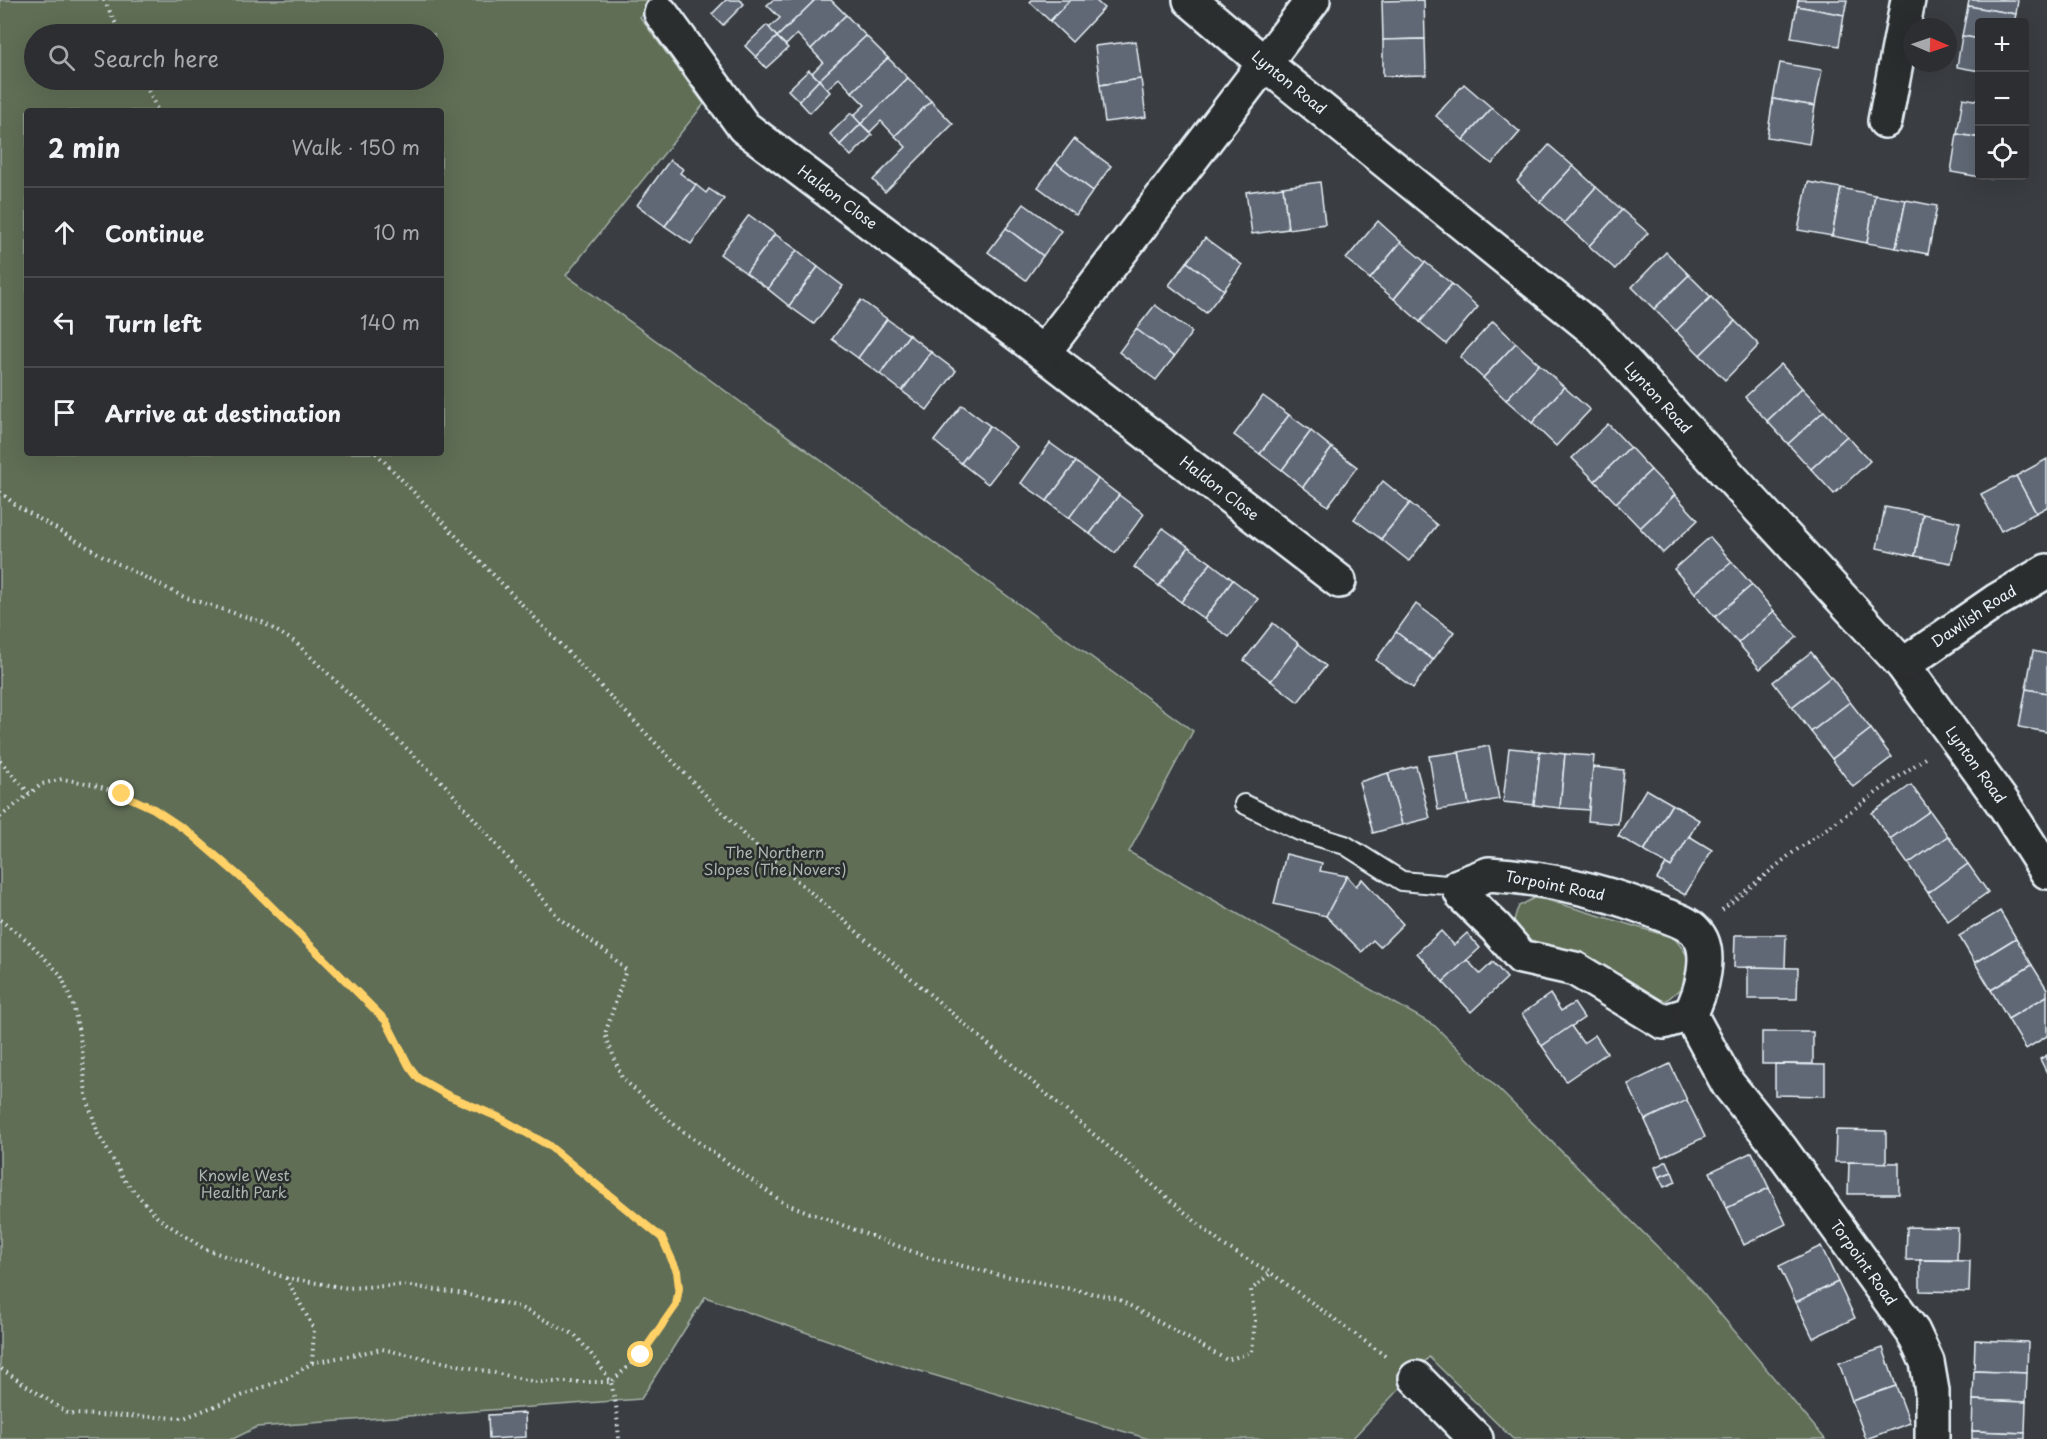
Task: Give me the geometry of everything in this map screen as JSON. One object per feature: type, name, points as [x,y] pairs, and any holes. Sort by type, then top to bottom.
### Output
[{"type":"street","name":"Lynton Road","points":[[1190,0],[1264,63],[1598,333],[1903,665],[2005,806],[2047,872]]},
{"type":"street","points":[[1043,353],[1313,0]]},
{"type":"street","points":[[1885,121],[1908,0]]},
{"type":"street","name":"Haldon Close","points":[[661,13],[744,127],[1339,581]]},
{"type":"street","name":"Dawlish Road","points":[[1903,665],[1996,601],[2047,571]]},
{"type":"street","name":"Torpoint Road","points":[[1458,886],[1489,874],[1518,876],[1630,901],[1687,924],[1697,932],[1705,947],[1704,970],[1698,999],[1690,1014],[1728,1084],[1780,1148],[1913,1332],[1927,1362],[1932,1391],[1932,1439]]},
{"type":"street","points":[[1458,886],[1464,896],[1521,957],[1575,969],[1663,1022],[1690,1014]]},
{"type":"street","points":[[1416,1378],[1476,1439]]},
{"type":"lane","points":[[1244,804],[1299,831],[1345,845],[1402,881],[1458,886]]},
{"type":"path","points":[[104,0],[116,24]]},
{"type":"path","points":[[148,90],[157,108]]},
{"type":"path","points":[[379,456],[746,837],[1223,1245],[1271,1273],[1416,1378]]},
{"type":"path","points":[[0,492],[17,506],[84,545],[184,597],[262,622],[295,642],[446,785],[560,919],[609,954],[626,970],[605,1035],[622,1078],[677,1127],[784,1203],[927,1257],[991,1274],[1116,1298],[1227,1360],[1252,1352],[1255,1321],[1251,1290],[1271,1273]]},
{"type":"path","points":[[1745,890],[1791,854],[1955,737]]},
{"type":"path","points":[[0,761],[29,793]]},
{"type":"path","points":[[0,817],[42,784],[62,779],[92,784],[122,794],[154,809],[187,831],[253,888],[386,1021],[409,1066],[419,1079],[440,1092],[498,1117],[548,1145],[662,1238],[677,1271],[679,1288],[676,1305],[641,1355],[611,1382],[537,1382],[382,1349],[312,1363],[290,1377],[184,1418],[69,1414],[0,1368]]},
{"type":"path","points":[[0,920],[28,941],[61,975],[74,1008],[82,1048],[86,1095],[98,1134],[126,1182],[158,1218],[203,1248],[286,1278],[347,1288],[404,1285],[465,1294],[519,1307],[574,1335],[596,1360],[611,1382],[620,1439]]},
{"type":"path","points":[[286,1278],[314,1329],[312,1363]]},
{"type":"green space","name":"The Northern Slopes (The Novers)","points":[[0,0],[660,0],[640,17],[704,104],[566,275],[1193,731],[1129,852],[1435,1026],[1695,1284],[1825,1439],[1513,1439],[1429,1357],[1352,1439],[1149,1439],[893,1363],[705,1297],[641,1399],[257,1427],[233,1439],[0,1439]]},
{"type":"green space","points":[[1534,898],[1674,938],[1688,957],[1689,981],[1667,1000],[1651,1001],[1528,943],[1517,930],[1514,922],[1519,906]]},
{"type":"building","points":[[726,0],[740,0],[744,4],[723,25],[712,14]]},
{"type":"building","points":[[773,0],[815,0],[777,37],[769,28],[780,18],[767,5]]},
{"type":"building","points":[[815,0],[831,0],[846,15],[811,49],[797,34],[786,45],[777,37]]},
{"type":"building","points":[[1032,0],[1070,0],[1050,21],[1030,2]]},
{"type":"building","points":[[1070,0],[1095,0],[1104,8],[1072,42],[1050,21]]},
{"type":"building","points":[[1424,0],[1425,39],[1383,40],[1382,1]]},
{"type":"building","points":[[1798,0],[1847,0],[1844,15],[1797,6]]},
{"type":"building","points":[[1969,0],[2018,0],[2016,14],[1968,6]]},
{"type":"building","points":[[1797,6],[1844,15],[1839,46],[1791,38]]},
{"type":"building","points":[[1968,6],[2016,14],[2015,18],[1975,18],[1975,38],[1962,36]]},
{"type":"building","points":[[846,15],[866,36],[819,80],[812,73],[823,62],[811,49]]},
{"type":"building","points":[[767,25],[777,37],[756,57],[745,46]]},
{"type":"building","points":[[866,36],[888,58],[852,92],[839,78],[827,89],[819,80]]},
{"type":"building","points":[[1962,36],[1975,38],[1975,70],[1957,67]]},
{"type":"building","points":[[777,37],[788,48],[766,68],[756,57]]},
{"type":"building","points":[[1425,39],[1426,75],[1383,76],[1383,40]]},
{"type":"building","points":[[1136,41],[1141,79],[1100,85],[1095,46]]},
{"type":"building","points":[[888,58],[908,78],[861,124],[853,116],[865,105],[852,92]]},
{"type":"building","points":[[1780,63],[1822,70],[1815,106],[1773,99]]},
{"type":"building","points":[[809,70],[819,80],[799,101],[788,90]]},
{"type":"building","points":[[908,78],[931,101],[895,136],[881,121],[870,132],[861,124]]},
{"type":"building","points":[[1141,79],[1146,117],[1105,122],[1100,85]]},
{"type":"building","points":[[819,80],[830,92],[810,113],[799,101]]},
{"type":"building","points":[[1464,84],[1492,108],[1463,140],[1436,116]]},
{"type":"building","points":[[1963,98],[1975,100],[1975,137],[1957,134]]},
{"type":"building","points":[[1773,99],[1815,106],[1809,144],[1767,137]]},
{"type":"building","points":[[931,101],[953,124],[885,192],[873,180],[906,147],[895,136]]},
{"type":"building","points":[[1492,108],[1520,132],[1492,164],[1463,140]]},
{"type":"building","points":[[851,113],[861,124],[840,145],[830,134]]},
{"type":"building","points":[[861,124],[872,135],[851,156],[840,145]]},
{"type":"building","points":[[1957,134],[1975,137],[1975,176],[1951,172]]},
{"type":"building","points":[[1074,139],[1111,166],[1093,191],[1056,163]]},
{"type":"building","points":[[1549,145],[1573,166],[1540,202],[1517,181]]},
{"type":"building","points":[[670,160],[683,169],[680,173],[696,185],[665,226],[637,205]]},
{"type":"building","points":[[1056,163],[1093,191],[1076,215],[1038,187]]},
{"type":"building","points":[[1573,166],[1596,187],[1564,223],[1540,202]]},
{"type":"building","points":[[1320,182],[1325,224],[1288,229],[1283,187]]},
{"type":"building","points":[[1808,182],[1841,188],[1832,236],[1798,230]]},
{"type":"building","points":[[696,185],[706,193],[709,189],[724,199],[691,244],[665,226]]},
{"type":"building","points":[[1283,187],[1288,229],[1252,234],[1246,192]]},
{"type":"building","points":[[1596,187],[1622,210],[1589,246],[1564,223]]},
{"type":"building","points":[[1841,188],[1875,195],[1867,243],[1832,236]]},
{"type":"building","points":[[1875,195],[1906,200],[1896,248],[1867,243]]},
{"type":"building","points":[[1906,200],[1937,206],[1928,254],[1896,248]]},
{"type":"building","points":[[1024,204],[1061,231],[1043,256],[1006,228]]},
{"type":"building","points":[[1622,210],[1648,233],[1615,269],[1589,246]]},
{"type":"building","points":[[749,215],[775,234],[746,273],[720,254]]},
{"type":"building","points":[[1378,221],[1401,242],[1370,279],[1346,259]]},
{"type":"building","points":[[1006,228],[1043,256],[1026,280],[988,252]]},
{"type":"building","points":[[775,234],[797,250],[768,289],[746,273]]},
{"type":"building","points":[[1205,238],[1242,265],[1224,290],[1187,262]]},
{"type":"building","points":[[1401,242],[1425,262],[1394,299],[1370,279]]},
{"type":"building","points":[[797,250],[818,267],[789,306],[768,289]]},
{"type":"building","points":[[1666,252],[1689,275],[1654,309],[1632,287]]},
{"type":"building","points":[[1187,262],[1224,290],[1206,313],[1169,285]]},
{"type":"building","points":[[1425,262],[1452,284],[1420,322],[1394,299]]},
{"type":"building","points":[[818,267],[843,286],[814,324],[789,306]]},
{"type":"building","points":[[1689,275],[1711,297],[1676,331],[1654,309]]},
{"type":"building","points":[[1452,284],[1478,307],[1446,344],[1420,322]]},
{"type":"building","points":[[1711,297],[1735,321],[1700,355],[1676,331]]},
{"type":"building","points":[[861,300],[887,319],[858,358],[832,339]]},
{"type":"building","points":[[1155,305],[1192,332],[1174,357],[1136,329]]},
{"type":"building","points":[[887,319],[909,335],[880,374],[858,358]]},
{"type":"building","points":[[1493,321],[1516,343],[1483,378],[1460,357]]},
{"type":"building","points":[[1735,321],[1759,345],[1725,380],[1700,355]]},
{"type":"building","points":[[1136,329],[1174,357],[1156,380],[1119,352]]},
{"type":"building","points":[[909,335],[931,352],[902,391],[880,374]]},
{"type":"building","points":[[1516,343],[1539,364],[1506,400],[1483,378]]},
{"type":"building","points":[[931,352],[956,371],[927,410],[902,391]]},
{"type":"building","points":[[1539,364],[1564,387],[1532,423],[1506,400]]},
{"type":"building","points":[[1781,364],[1802,388],[1767,421],[1745,397]]},
{"type":"building","points":[[1564,387],[1590,410],[1556,446],[1532,423]]},
{"type":"building","points":[[1802,388],[1824,411],[1788,444],[1767,421]]},
{"type":"building","points":[[1263,396],[1289,415],[1260,454],[1234,435]]},
{"type":"building","points":[[962,405],[990,426],[961,463],[934,441]]},
{"type":"building","points":[[1824,411],[1847,436],[1811,469],[1788,444]]},
{"type":"building","points":[[1289,415],[1311,431],[1282,470],[1260,454]]},
{"type":"building","points":[[1608,424],[1630,447],[1595,481],[1572,458]]},
{"type":"building","points":[[990,426],[1017,447],[988,484],[961,463]]},
{"type":"building","points":[[1311,431],[1332,448],[1303,487],[1282,470]]},
{"type":"building","points":[[1847,436],[1870,461],[1834,494],[1811,469]]},
{"type":"building","points":[[1050,443],[1076,462],[1047,501],[1021,483]]},
{"type":"building","points":[[1630,447],[1651,470],[1616,503],[1595,481]]},
{"type":"building","points":[[1332,448],[1357,467],[1328,506],[1303,487]]},
{"type":"building","points":[[2047,459],[2047,507],[2036,513],[2016,476]]},
{"type":"building","points":[[1076,462],[1098,479],[1069,518],[1047,501]]},
{"type":"building","points":[[1651,470],[1675,495],[1640,528],[1616,503]]},
{"type":"building","points":[[2016,476],[2036,513],[2001,531],[1981,494]]},
{"type":"building","points":[[1098,479],[1119,495],[1090,534],[1069,518]]},
{"type":"building","points":[[1383,481],[1410,503],[1381,539],[1354,519]]},
{"type":"building","points":[[1119,495],[1144,514],[1115,553],[1090,534]]},
{"type":"building","points":[[1675,495],[1698,520],[1663,553],[1640,528]]},
{"type":"building","points":[[1410,503],[1437,525],[1409,561],[1381,539]]},
{"type":"building","points":[[1885,507],[1923,514],[1915,556],[1877,548]]},
{"type":"building","points":[[1923,514],[1960,522],[1951,563],[1915,556]]},
{"type":"building","points":[[1163,528],[1189,547],[1159,586],[1134,567]]},
{"type":"building","points":[[1710,537],[1732,562],[1695,593],[1674,569]]},
{"type":"building","points":[[1189,547],[1211,563],[1181,602],[1159,586]]},
{"type":"building","points":[[1732,562],[1752,585],[1715,617],[1695,593]]},
{"type":"building","points":[[1211,563],[1233,580],[1204,619],[1181,602]]},
{"type":"building","points":[[1233,580],[1258,599],[1229,637],[1204,619]]},
{"type":"building","points":[[1752,585],[1774,611],[1738,643],[1715,617]]},
{"type":"building","points":[[1416,604],[1454,632],[1433,660],[1396,632]]},
{"type":"building","points":[[1774,611],[1797,637],[1760,669],[1738,643]]},
{"type":"building","points":[[1273,623],[1299,644],[1271,681],[1244,660]]},
{"type":"building","points":[[1396,632],[1433,660],[1413,688],[1376,660]]},
{"type":"building","points":[[1299,644],[1326,666],[1298,702],[1271,681]]},
{"type":"building","points":[[2033,651],[2047,654],[2047,693],[2026,689]]},
{"type":"building","points":[[1811,652],[1831,677],[1792,707],[1773,682]]},
{"type":"building","points":[[1831,677],[1850,702],[1811,732],[1792,707]]},
{"type":"building","points":[[2026,689],[2047,693],[2047,732],[2019,727]]},
{"type":"building","points":[[1850,702],[1871,729],[1832,759],[1811,732]]},
{"type":"building","points":[[1871,729],[1892,757],[1853,787],[1832,759]]},
{"type":"building","points":[[1489,746],[1499,799],[1469,805],[1459,752]]},
{"type":"building","points":[[1509,748],[1540,751],[1534,805],[1503,802]]},
{"type":"building","points":[[1540,751],[1565,754],[1560,808],[1534,805]]},
{"type":"building","points":[[1459,752],[1469,805],[1438,810],[1429,756]]},
{"type":"building","points":[[1565,754],[1594,756],[1589,810],[1560,808]]},
{"type":"building","points":[[1416,766],[1430,818],[1402,825],[1388,773]]},
{"type":"building","points":[[1593,767],[1624,770],[1618,824],[1588,821]]},
{"type":"building","points":[[1388,773],[1402,825],[1373,833],[1359,782]]},
{"type":"building","points":[[1911,785],[1930,811],[1890,839],[1872,813]]},
{"type":"building","points":[[1646,789],[1672,804],[1644,851],[1618,836]]},
{"type":"building","points":[[1672,804],[1699,820],[1671,867],[1644,851]]},
{"type":"building","points":[[1930,811],[1948,836],[1908,864],[1890,839]]},
{"type":"building","points":[[1689,836],[1712,850],[1685,895],[1657,879],[1666,864],[1671,867]]},
{"type":"building","points":[[1948,836],[1968,864],[1928,893],[1908,864]]},
{"type":"building","points":[[1286,854],[1322,863],[1320,871],[1347,876],[1326,916],[1274,904]]},
{"type":"building","points":[[1968,864],[1988,892],[1948,921],[1928,893]]},
{"type":"building","points":[[1347,876],[1356,886],[1362,879],[1403,924],[1380,947],[1373,940],[1362,952],[1326,916]]},
{"type":"building","points":[[2000,911],[2016,938],[1975,963],[1959,936]]},
{"type":"building","points":[[1441,931],[1454,945],[1467,933],[1480,948],[1443,982],[1417,953]]},
{"type":"building","points":[[1735,935],[1786,935],[1785,968],[1734,967]]},
{"type":"building","points":[[2016,938],[2032,965],[1991,990],[1975,963]]},
{"type":"building","points":[[1467,960],[1480,974],[1493,962],[1507,978],[1471,1012],[1443,982]]},
{"type":"building","points":[[2032,965],[2047,989],[2047,996],[2008,1019],[1991,990]]},
{"type":"building","points":[[1748,967],[1798,968],[1797,999],[1748,999]]},
{"type":"building","points":[[1550,994],[1561,1011],[1574,1003],[1584,1018],[1542,1046],[1522,1014]]},
{"type":"building","points":[[2047,996],[2047,1036],[2026,1049],[2008,1019]]},
{"type":"building","points":[[1571,1026],[1583,1043],[1595,1035],[1607,1053],[1566,1081],[1542,1046]]},
{"type":"building","points":[[1762,1032],[1813,1032],[1813,1064],[1762,1064]]},
{"type":"building","points":[[2047,1055],[2047,1073],[2040,1059]]},
{"type":"building","points":[[1670,1064],[1687,1100],[1645,1120],[1628,1084]]},
{"type":"building","points":[[1775,1064],[1825,1065],[1825,1096],[1775,1095]]},
{"type":"building","points":[[1687,1100],[1705,1137],[1662,1157],[1645,1120]]},
{"type":"building","points":[[1836,1130],[1886,1131],[1886,1163],[1835,1162]]},
{"type":"building","points":[[1752,1152],[1769,1188],[1727,1208],[1710,1172]]},
{"type":"building","points":[[1667,1161],[1672,1172],[1659,1177],[1655,1167]]},
{"type":"building","points":[[1849,1162],[1899,1163],[1899,1194],[1848,1194]]},
{"type":"building","points":[[1672,1172],[1676,1182],[1664,1187],[1659,1177]]},
{"type":"building","points":[[1769,1188],[1786,1224],[1744,1245],[1727,1208]]},
{"type":"building","points":[[1907,1227],[1958,1228],[1957,1260],[1906,1260]]},
{"type":"building","points":[[1821,1246],[1838,1282],[1796,1302],[1779,1266]]},
{"type":"building","points":[[1920,1260],[1970,1261],[1969,1292],[1920,1291]]},
{"type":"building","points":[[1838,1282],[1855,1318],[1813,1338],[1796,1302]]},
{"type":"building","points":[[1975,1340],[2028,1342],[2027,1373],[1974,1371]]},
{"type":"building","points":[[1883,1348],[1896,1386],[1852,1401],[1839,1363]]},
{"type":"building","points":[[1974,1371],[2027,1373],[2026,1402],[1973,1400]]},
{"type":"building","points":[[1896,1386],[1910,1423],[1866,1439],[1852,1401]]},
{"type":"building","points":[[1973,1400],[2026,1402],[2025,1433],[1972,1431]]},
{"type":"building","points":[[525,1413],[526,1437],[489,1439],[488,1415]]},
{"type":"building","points":[[1972,1431],[2025,1433],[2025,1439],[1972,1439]]},
{"type":"route","points":[[122,794],[154,809],[187,831],[253,888],[386,1021],[404,1052],[409,1066],[419,1079],[447,1095],[498,1117],[548,1145],[662,1238],[677,1271],[679,1288],[676,1305],[641,1355]]},
{"type":"park label","name":"Knowle West Health Park","points":[[244,1184]]}]
